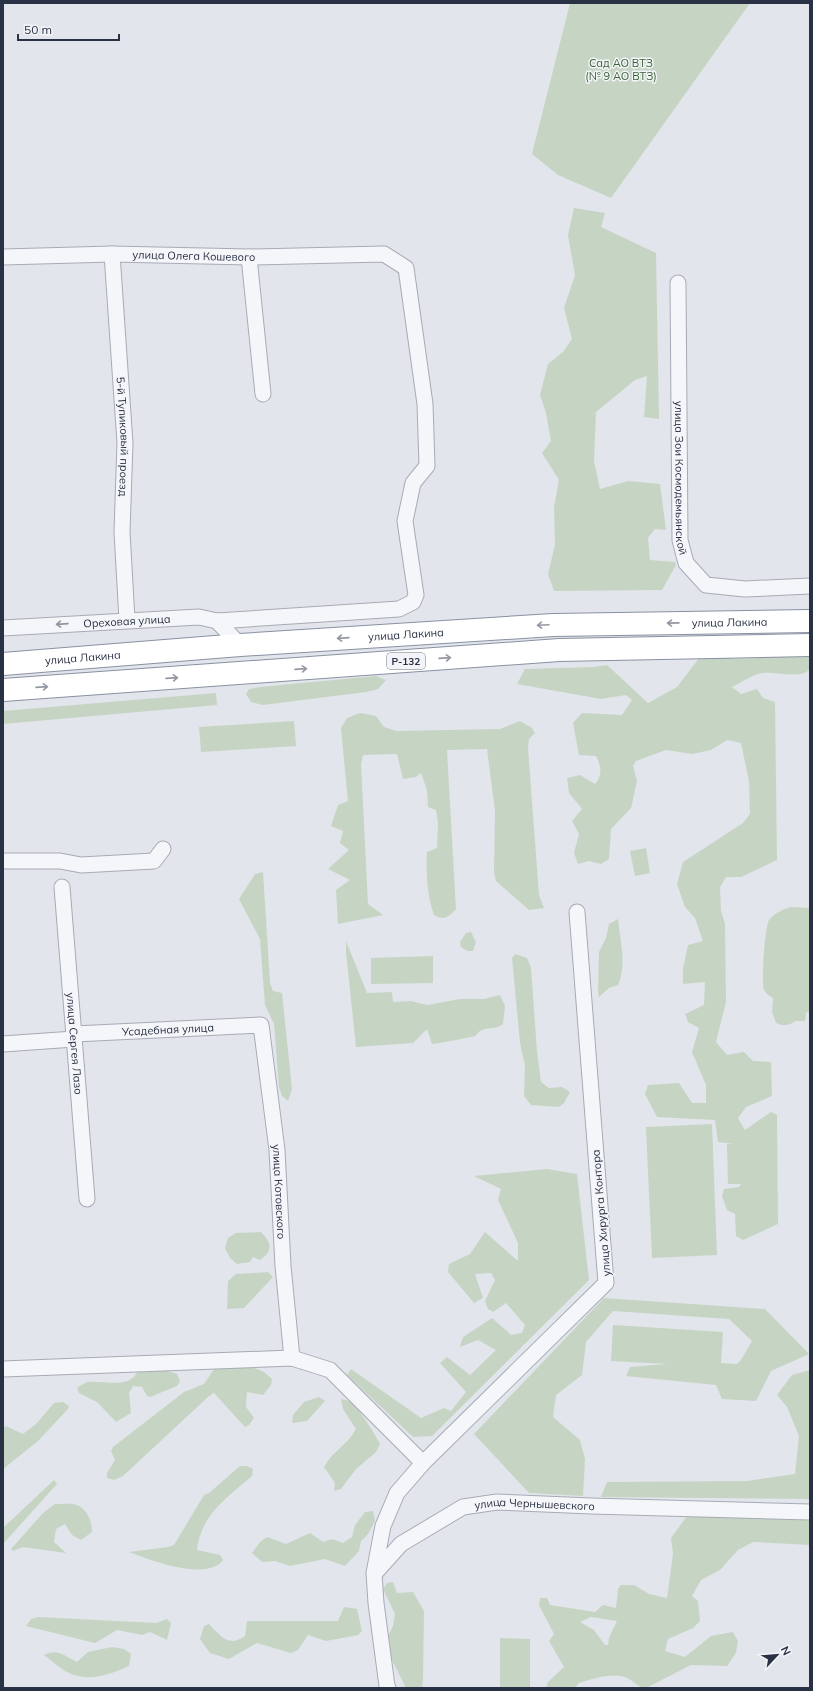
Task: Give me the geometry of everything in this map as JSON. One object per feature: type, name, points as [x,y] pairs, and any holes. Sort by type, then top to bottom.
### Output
[{"type":"highway","name":"улица Лакина","points":[[3,664],[240,645],[553,625],[810,621]]},
{"type":"highway","name":"Р-132","points":[[3,690],[559,650],[810,645]]},
{"type":"street","name":"улица Олега Кошевого","points":[[3,257],[112,254],[249,257],[384,254],[406,268],[425,404],[427,466],[413,483],[405,521],[416,595],[413,602]]},
{"type":"street","name":"5-й Тупиковый проезд","points":[[112,254],[125,442],[122,532],[127,620]]},
{"type":"street","points":[[249,257],[263,394]]},
{"type":"street","name":"улица Зои Космодемьянской","points":[[678,283],[680,540],[686,563],[706,585],[745,589],[810,586]]},
{"type":"street","name":"Ореховая улица","points":[[3,628],[199,617],[217,621],[399,609],[413,602]]},
{"type":"street","points":[[217,621],[240,645]]},
{"type":"street","points":[[3,861],[60,861],[81,865],[154,861],[163,849]]},
{"type":"street","name":"улица Сергея Лазо","points":[[62,887],[87,1199]]},
{"type":"street","name":"улица Хирурга Контора","points":[[374,1574],[383,1526],[397,1493],[423,1463],[606,1283],[577,912]]},
{"type":"street","name":"Усадебная улица","points":[[3,1044],[74,1037],[261,1025]]},
{"type":"street","name":"улица Котовского","points":[[261,1025],[277,1150],[283,1266],[292,1358]]},
{"type":"street","points":[[3,1369],[292,1358],[330,1370],[423,1463]]},
{"type":"street","name":"улица Чернышевского","points":[[374,1574],[401,1544],[463,1507],[497,1502],[810,1512]]},
{"type":"street","points":[[374,1574],[386,1686],[388,1688]]},
{"type":"green space","name":"Сад АО ВТЗ (№ 9 АО ВТЗ)","points":[[570,3],[750,3],[611,198],[558,175],[532,154]]},
{"type":"green space","points":[[574,208],[605,213],[601,227],[656,253],[659,419],[644,417],[647,376],[635,380],[596,412],[594,461],[600,489],[628,481],[660,484],[666,530],[655,529],[648,538],[650,560],[675,562],[676,565],[662,590],[554,591],[548,574],[555,545],[554,507],[559,480],[542,453],[551,441],[546,413],[540,395],[548,364],[563,352],[572,339],[564,308],[575,275],[568,235]]},
{"type":"green space","points":[[703,653],[733,659],[808,656],[810,659],[810,669],[805,672],[792,675],[770,673],[758,674],[732,687],[741,694],[757,689],[763,698],[775,702],[777,860],[741,877],[726,877],[720,887],[721,911],[725,924],[726,1002],[716,1042],[727,1055],[744,1052],[753,1061],[771,1062],[772,1096],[746,1107],[738,1118],[745,1130],[771,1112],[777,1115],[778,1224],[743,1240],[736,1236],[735,1214],[727,1210],[722,1196],[724,1189],[739,1187],[741,1184],[728,1184],[727,1144],[734,1144],[718,1142],[715,1120],[657,1117],[645,1094],[648,1085],[679,1083],[692,1103],[706,1103],[706,1085],[692,1052],[699,1028],[688,1022],[685,1014],[704,1005],[705,982],[683,984],[683,969],[688,945],[703,941],[695,918],[685,907],[677,884],[683,862],[743,823],[750,814],[749,781],[741,743],[727,740],[711,750],[692,754],[666,750],[636,761],[633,766],[637,781],[631,808],[611,829],[609,859],[601,864],[589,861],[578,864],[574,853],[579,834],[572,821],[582,809],[569,793],[567,778],[580,775],[595,784],[598,781],[600,770],[596,756],[579,755],[573,723],[582,713],[622,715],[632,700],[626,695],[601,699],[517,684],[525,669],[594,667],[607,665],[648,703],[677,687]]},
{"type":"green space","points":[[376,676],[386,680],[378,689],[366,692],[263,705],[251,702],[246,694],[249,689],[260,687]]},
{"type":"green space","points":[[216,693],[217,705],[3,724],[3,711]]},
{"type":"green space","points":[[360,713],[376,716],[384,727],[397,731],[500,729],[520,721],[532,728],[535,733],[529,739],[528,748],[539,895],[544,908],[529,910],[496,881],[494,873],[495,811],[487,749],[447,750],[456,909],[444,918],[434,915],[428,892],[427,852],[437,848],[438,823],[436,810],[428,807],[427,790],[421,773],[416,777],[403,779],[397,754],[363,755],[361,764],[368,904],[383,915],[338,924],[336,890],[350,880],[328,869],[349,850],[340,843],[343,831],[331,826],[338,805],[348,801],[341,728],[347,718]]},
{"type":"green space","points":[[294,721],[296,746],[201,752],[199,727]]},
{"type":"green space","points":[[646,848],[650,873],[635,876],[630,851]]},
{"type":"green space","points":[[263,872],[270,983],[273,991],[282,993],[292,1089],[288,1101],[282,1096],[279,1087],[274,1024],[265,1005],[260,939],[239,899],[255,874]]},
{"type":"green space","points":[[790,907],[810,908],[810,1012],[809,1011],[806,1013],[805,1021],[795,1021],[788,1025],[781,1025],[776,1023],[772,1012],[773,998],[764,990],[763,966],[766,932],[769,920],[774,915]]},
{"type":"green space","points":[[618,919],[622,952],[621,977],[618,985],[609,988],[599,997],[599,952],[606,938],[609,924]]},
{"type":"green space","points":[[471,932],[476,942],[473,951],[467,951],[461,947],[460,942],[466,933]]},
{"type":"green space","points":[[346,941],[367,993],[392,992],[393,1002],[411,1001],[427,1005],[460,999],[484,999],[500,995],[505,1006],[503,1024],[479,1031],[475,1036],[435,1044],[432,1044],[427,1029],[413,1043],[356,1047]]},
{"type":"green space","points":[[515,954],[527,958],[531,968],[537,1051],[541,1082],[549,1088],[562,1087],[570,1092],[564,1103],[559,1107],[531,1105],[524,1096],[525,1066],[520,1043],[512,958]]},
{"type":"green space","points":[[433,956],[433,983],[371,984],[371,958]]},
{"type":"green space","points":[[712,1124],[717,1255],[652,1258],[646,1127]]},
{"type":"green space","points":[[547,1169],[577,1174],[589,1280],[432,1436],[413,1437],[347,1375],[351,1369],[421,1418],[444,1408],[451,1411],[466,1392],[440,1363],[447,1357],[470,1375],[496,1350],[478,1340],[460,1347],[463,1337],[492,1318],[511,1335],[522,1333],[525,1325],[506,1303],[493,1312],[488,1309],[485,1301],[495,1280],[491,1273],[475,1274],[483,1298],[474,1303],[448,1272],[449,1264],[470,1254],[485,1232],[518,1261],[518,1243],[498,1200],[501,1189],[474,1176]]},
{"type":"green space","points":[[261,1232],[265,1236],[270,1247],[264,1257],[260,1260],[253,1257],[250,1262],[237,1264],[230,1258],[225,1248],[228,1238],[236,1233]]},
{"type":"green space","points":[[268,1272],[273,1277],[244,1308],[227,1309],[228,1281],[236,1274]]},
{"type":"green space","points":[[604,1298],[765,1309],[809,1354],[771,1371],[756,1401],[722,1399],[716,1385],[626,1376],[630,1367],[667,1364],[611,1361],[613,1325],[723,1332],[721,1363],[737,1364],[752,1341],[729,1319],[613,1311],[586,1342],[582,1375],[556,1395],[553,1417],[580,1440],[585,1459],[583,1496],[529,1493],[474,1434]]},
{"type":"green space","points":[[250,1366],[264,1372],[272,1379],[271,1385],[263,1395],[247,1392],[246,1407],[254,1418],[249,1425],[245,1427],[214,1393],[123,1476],[114,1480],[107,1478],[107,1473],[115,1460],[111,1451],[113,1447],[184,1392],[204,1384],[214,1369]]},
{"type":"green space","points":[[162,1369],[177,1374],[180,1381],[177,1386],[150,1397],[147,1396],[142,1387],[133,1386],[129,1393],[131,1413],[116,1422],[97,1402],[79,1393],[77,1388],[88,1382],[124,1382],[135,1376],[138,1370]]},
{"type":"green space","points":[[810,1370],[810,1499],[601,1497],[607,1482],[747,1481],[795,1474],[799,1436],[787,1407],[777,1395],[792,1375]]},
{"type":"green space","points":[[319,1397],[325,1401],[307,1421],[292,1423],[293,1415],[304,1402]]},
{"type":"green space","points":[[341,1399],[353,1402],[380,1444],[376,1452],[356,1469],[341,1489],[334,1491],[335,1483],[324,1467],[356,1429],[343,1409]]},
{"type":"green space","points":[[63,1402],[69,1406],[68,1409],[38,1441],[3,1469],[3,1428],[6,1426],[23,1434],[36,1424],[54,1403]]},
{"type":"green space","points":[[240,1466],[247,1466],[253,1469],[252,1476],[217,1508],[204,1526],[199,1537],[197,1550],[220,1555],[223,1560],[215,1566],[205,1569],[192,1569],[164,1564],[129,1552],[174,1545],[204,1495],[209,1493]]},
{"type":"green space","points":[[54,1480],[57,1484],[3,1544],[3,1528]]},
{"type":"green space","points":[[55,1504],[72,1504],[81,1507],[89,1517],[92,1532],[81,1540],[72,1535],[65,1524],[56,1529],[54,1542],[66,1553],[23,1547],[13,1551],[11,1549],[43,1513]]},
{"type":"green space","points":[[373,1511],[375,1521],[368,1534],[361,1541],[359,1551],[345,1566],[325,1559],[290,1566],[275,1561],[262,1562],[252,1553],[260,1542],[267,1537],[286,1544],[310,1533],[323,1542],[332,1539],[343,1543],[352,1537],[355,1525],[365,1512]]},
{"type":"green space","points":[[690,1512],[810,1516],[810,1545],[753,1542],[738,1550],[720,1570],[701,1580],[692,1596],[698,1601],[700,1621],[693,1628],[668,1639],[665,1651],[685,1657],[711,1636],[733,1632],[738,1641],[736,1653],[727,1666],[691,1665],[646,1688],[639,1686],[623,1677],[604,1676],[579,1683],[575,1688],[546,1688],[548,1682],[564,1667],[549,1641],[554,1634],[539,1605],[540,1598],[547,1598],[550,1605],[595,1612],[603,1605],[616,1608],[618,1589],[621,1585],[634,1585],[649,1594],[667,1598],[673,1554],[671,1538]],"holes":[[[591,1617],[617,1621],[609,1638],[608,1645],[605,1645],[594,1630],[580,1622]]]},
{"type":"green space","points":[[393,1582],[397,1593],[413,1592],[424,1611],[422,1688],[406,1688],[391,1658],[388,1636],[393,1626],[395,1614],[383,1589],[387,1583]]},
{"type":"green space","points":[[344,1607],[357,1609],[362,1631],[358,1635],[326,1641],[308,1635],[298,1650],[291,1653],[257,1643],[229,1659],[210,1653],[200,1639],[204,1626],[209,1624],[225,1639],[234,1641],[245,1636],[247,1621],[338,1621]]},
{"type":"green space","points":[[38,1617],[156,1623],[167,1619],[171,1623],[167,1640],[150,1632],[142,1635],[117,1630],[95,1643],[26,1626],[31,1619]]},
{"type":"green space","points":[[500,1638],[530,1639],[530,1688],[500,1688]]},
{"type":"green space","points":[[112,1647],[124,1649],[131,1654],[129,1666],[106,1675],[92,1677],[76,1676],[69,1673],[44,1655],[53,1652],[65,1655],[77,1662],[88,1652]]}]
